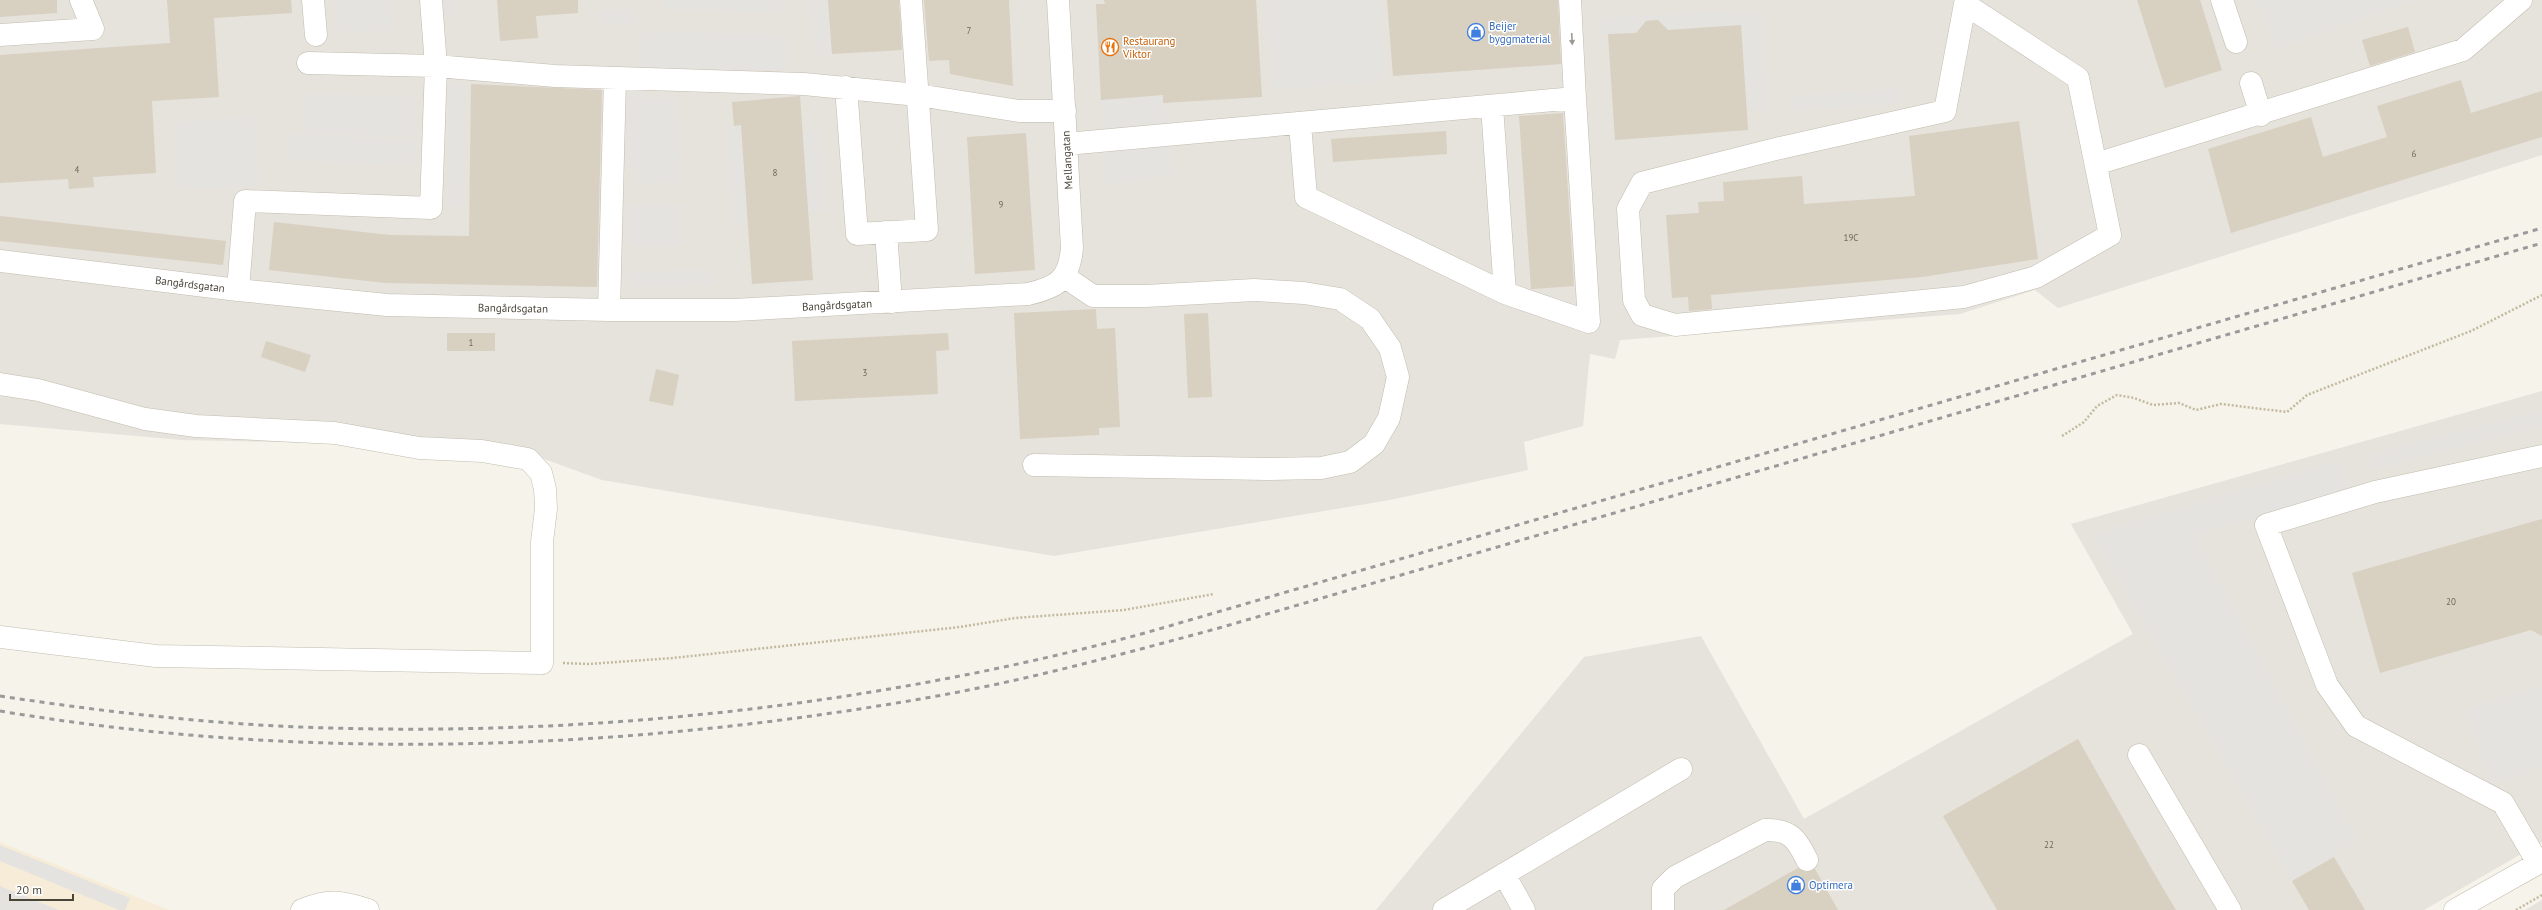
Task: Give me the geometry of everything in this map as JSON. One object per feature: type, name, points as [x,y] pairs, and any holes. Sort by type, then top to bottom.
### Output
[{"type":"street","points":[[0,35],[93,29],[81,0]]},
{"type":"street","points":[[313,0],[316,35]]},
{"type":"street","points":[[238,290],[245,201],[431,208],[436,66],[431,0]]},
{"type":"street","points":[[846,86],[857,234],[927,230],[911,0]]},
{"type":"street","name":"Mellangatan","points":[[1058,0],[1072,248],[1071,262],[1065,277]]},
{"type":"street","points":[[1300,124],[1306,197],[1505,293],[1589,322],[1570,0]]},
{"type":"street","points":[[2222,0],[2236,42]]},
{"type":"street","points":[[2096,164],[2261,115],[2463,50],[2521,0]]},
{"type":"street","points":[[1966,2],[2078,78],[2110,235],[2036,277],[1964,297],[1675,325],[1642,314],[1634,300],[1628,209],[1642,183],[1780,148],[1945,111],[1966,2]]},
{"type":"street","points":[[308,63],[436,66],[555,76],[846,86],[918,95],[1019,111],[1065,111]]},
{"type":"street","points":[[609,310],[615,78]]},
{"type":"street","points":[[2251,83],[2261,115]]},
{"type":"street","points":[[1066,144],[1576,98]]},
{"type":"street","points":[[1492,106],[1505,293]]},
{"type":"street","points":[[886,232],[891,302]]},
{"type":"street","name":"Bangårdsgatan","points":[[0,261],[238,290],[387,305],[609,310],[734,310],[1028,294],[1049,289],[1065,277]]},
{"type":"street","points":[[1034,465],[1266,469],[1321,468],[1350,462],[1374,444],[1389,418],[1398,378],[1390,348],[1370,319],[1340,299],[1304,292],[1254,290],[1146,296],[1093,296],[1065,277]]},
{"type":"street","points":[[0,384],[38,390],[145,418],[196,426],[334,433],[419,448],[482,451],[528,459],[541,473],[545,489],[546,509],[542,542],[542,663],[156,656],[0,637]]},
{"type":"street","points":[[2455,910],[2540,862],[2503,803],[2356,726],[2327,685],[2266,525],[2375,492],[2542,456]]},
{"type":"street","points":[[2139,755],[2230,910]]},
{"type":"street","points":[[1444,910],[1681,769]]},
{"type":"street","points":[[1663,910],[1663,889],[1675,877],[1765,830],[1776,830],[1786,833],[1798,841],[1807,860]]},
{"type":"street","points":[[1504,874],[1524,910]]},
{"type":"street","points":[[302,910],[322,902],[352,905],[368,910]]},
{"type":"path","points":[[2062,436],[2084,422],[2097,406],[2117,395],[2134,398],[2154,405],[2179,403],[2196,410],[2221,404],[2287,412],[2308,395],[2472,331],[2542,295]]},
{"type":"path","points":[[542,663],[589,664],[673,658],[953,628],[1015,618],[1124,610],[1214,594]]},
{"type":"path","points":[[2516,910],[2542,895]]},
{"type":"shaded area","points":[[0,0],[2542,0],[2542,155],[2058,308],[2035,290],[1960,314],[1620,340],[1615,359],[1590,354],[1583,426],[1524,442],[1528,470],[1390,500],[1054,556],[602,480],[511,447],[182,440],[0,424]]},
{"type":"shaded area","points":[[336,0],[391,0],[393,30],[338,33]]},
{"type":"shaded area","points":[[439,0],[455,0],[456,17],[440,18]]},
{"type":"shaded area","points":[[663,0],[783,0],[783,13],[662,9]]},
{"type":"shaded area","points":[[810,0],[828,0],[832,54],[814,56]]},
{"type":"shaded area","points":[[1265,0],[1380,0],[1385,82],[1271,90]]},
{"type":"shaded area","points":[[2256,0],[2414,0],[2277,49]]},
{"type":"shaded area","points":[[636,9],[637,23],[598,26],[597,11]]},
{"type":"shaded area","points":[[1740,10],[1762,14],[1768,109],[1747,111],[1741,26],[1598,35],[1597,18]]},
{"type":"shaded area","points":[[642,31],[787,35],[786,71],[641,67]]},
{"type":"shaded area","points":[[449,84],[465,85],[463,206],[447,206]]},
{"type":"shaded area","points":[[1900,88],[1901,104],[1792,111],[1791,96]]},
{"type":"shaded area","points":[[628,91],[645,91],[646,99],[676,97],[682,182],[637,184],[635,166],[625,166]]},
{"type":"shaded area","points":[[305,94],[415,96],[415,136],[304,134]]},
{"type":"shaded area","points":[[1163,95],[1175,175],[1103,186],[1101,100]]},
{"type":"shaded area","points":[[255,117],[259,185],[177,190],[173,122]]},
{"type":"shaded area","points":[[741,125],[748,222],[733,224],[727,127]]},
{"type":"shaded area","points":[[820,130],[826,210],[808,213],[802,132]]},
{"type":"shaded area","points":[[289,134],[416,140],[414,166],[287,160]]},
{"type":"shaded area","points":[[628,205],[683,205],[683,246],[628,246]]},
{"type":"shaded area","points":[[715,270],[715,285],[628,287],[628,272]]},
{"type":"shaded area","points":[[2542,391],[2542,842],[2424,910],[1376,910],[1584,657],[1701,636],[1804,819],[2133,634],[2071,524]]},
{"type":"shaded area","points":[[2542,409],[2542,425],[2373,471],[2370,455]]},
{"type":"shaded area","points":[[2342,460],[2350,492],[2195,535],[2357,840],[2292,881],[2092,534]]},
{"type":"shaded area","points":[[2542,685],[2542,767],[2490,786],[2466,709]]},
{"type":"shaded area","points":[[0,842],[169,910],[0,910]]},
{"type":"shaded area","points":[[0,845],[130,898],[125,910],[119,910],[0,861]]},
{"type":"shaded area","points":[[0,886],[59,910],[0,910]]},
{"type":"shaded area","points":[[2542,900],[2542,910],[2525,910]]},
{"type":"building","points":[[0,0],[57,0],[57,13],[0,17]]},
{"type":"building","points":[[167,0],[291,0],[292,13],[214,18],[219,97],[152,101],[156,173],[93,177],[94,187],[69,189],[68,179],[0,183],[0,55],[170,43]]},
{"type":"building","points":[[497,0],[578,0],[578,13],[536,16],[538,38],[500,41]]},
{"type":"building","points":[[828,0],[899,0],[902,50],[832,54]]},
{"type":"building","points":[[924,0],[1009,0],[1013,86],[950,74],[949,60],[929,61]]},
{"type":"building","points":[[1104,0],[1256,0],[1262,97],[1163,103],[1163,95],[1101,100],[1096,4],[1105,4]]},
{"type":"building","name":"Beijer byggmaterial","points":[[1387,0],[1558,0],[1561,64],[1393,76]]},
{"type":"building","points":[[2137,0],[2200,0],[2222,70],[2165,88]]},
{"type":"building","points":[[1658,20],[1668,30],[1741,25],[1748,130],[1615,140],[1608,34],[1636,33],[1646,21]]},
{"type":"building","points":[[2408,27],[2415,52],[2370,66],[2362,40]]},
{"type":"building","points":[[2461,80],[2471,113],[2542,91],[2542,137],[2231,233],[2208,149],[2311,117],[2323,157],[2387,137],[2377,106]]},
{"type":"building","points":[[471,84],[602,90],[597,287],[386,283],[269,270],[274,222],[390,235],[469,236]]},
{"type":"building","points":[[800,96],[813,280],[752,284],[741,125],[734,126],[732,102]]},
{"type":"building","points":[[1563,113],[1574,286],[1531,289],[1519,116]]},
{"type":"building","points":[[2019,121],[2038,259],[1922,277],[1711,295],[1712,309],[1689,311],[1688,297],[1672,298],[1666,215],[1699,213],[1698,202],[1724,201],[1723,182],[1802,176],[1804,204],[1915,196],[1909,136]]},
{"type":"building","points":[[1446,131],[1447,154],[1333,162],[1331,139]]},
{"type":"building","points":[[1026,133],[1035,270],[975,274],[967,137]]},
{"type":"building","points":[[0,216],[226,241],[223,265],[0,241]]},
{"type":"building","points":[[1096,309],[1097,329],[1115,328],[1120,427],[1099,428],[1099,435],[1020,439],[1014,313]]},
{"type":"building","points":[[1208,313],[1212,397],[1188,398],[1184,314]]},
{"type":"building","points":[[447,333],[495,333],[495,351],[447,351]]},
{"type":"building","points":[[948,333],[949,350],[936,351],[938,394],[795,401],[792,341]]},
{"type":"building","points":[[266,341],[311,355],[305,372],[261,357]]},
{"type":"building","points":[[656,369],[679,375],[673,406],[649,401]]},
{"type":"building","points":[[2542,519],[2542,636],[2531,630],[2380,673],[2352,573]]},
{"type":"building","points":[[2078,739],[2176,910],[1997,910],[1943,816]]},
{"type":"building","points":[[2334,857],[2365,910],[2309,910],[2292,881]]},
{"type":"building","name":"Optimera","points":[[1798,868],[1806,872],[1815,869],[1838,910],[1724,910]]},
{"type":"railway","points":[[0,696],[75,707],[225,723],[300,727],[407,729],[513,727],[620,722],[726,712],[832,698],[937,680],[1041,659],[1145,633],[2542,228]]},
{"type":"railway","points":[[0,711],[116,728],[233,738],[351,744],[469,744],[587,739],[705,729],[821,715],[937,696],[1043,674],[1219,628],[2542,243]]},
{"type":"place","name":"Beijer byggmaterial","points":[[1476,32]]},
{"type":"place","name":"Restaurang Viktor","points":[[1110,47]]},
{"type":"place","name":"Optimera","points":[[1796,885]]}]
